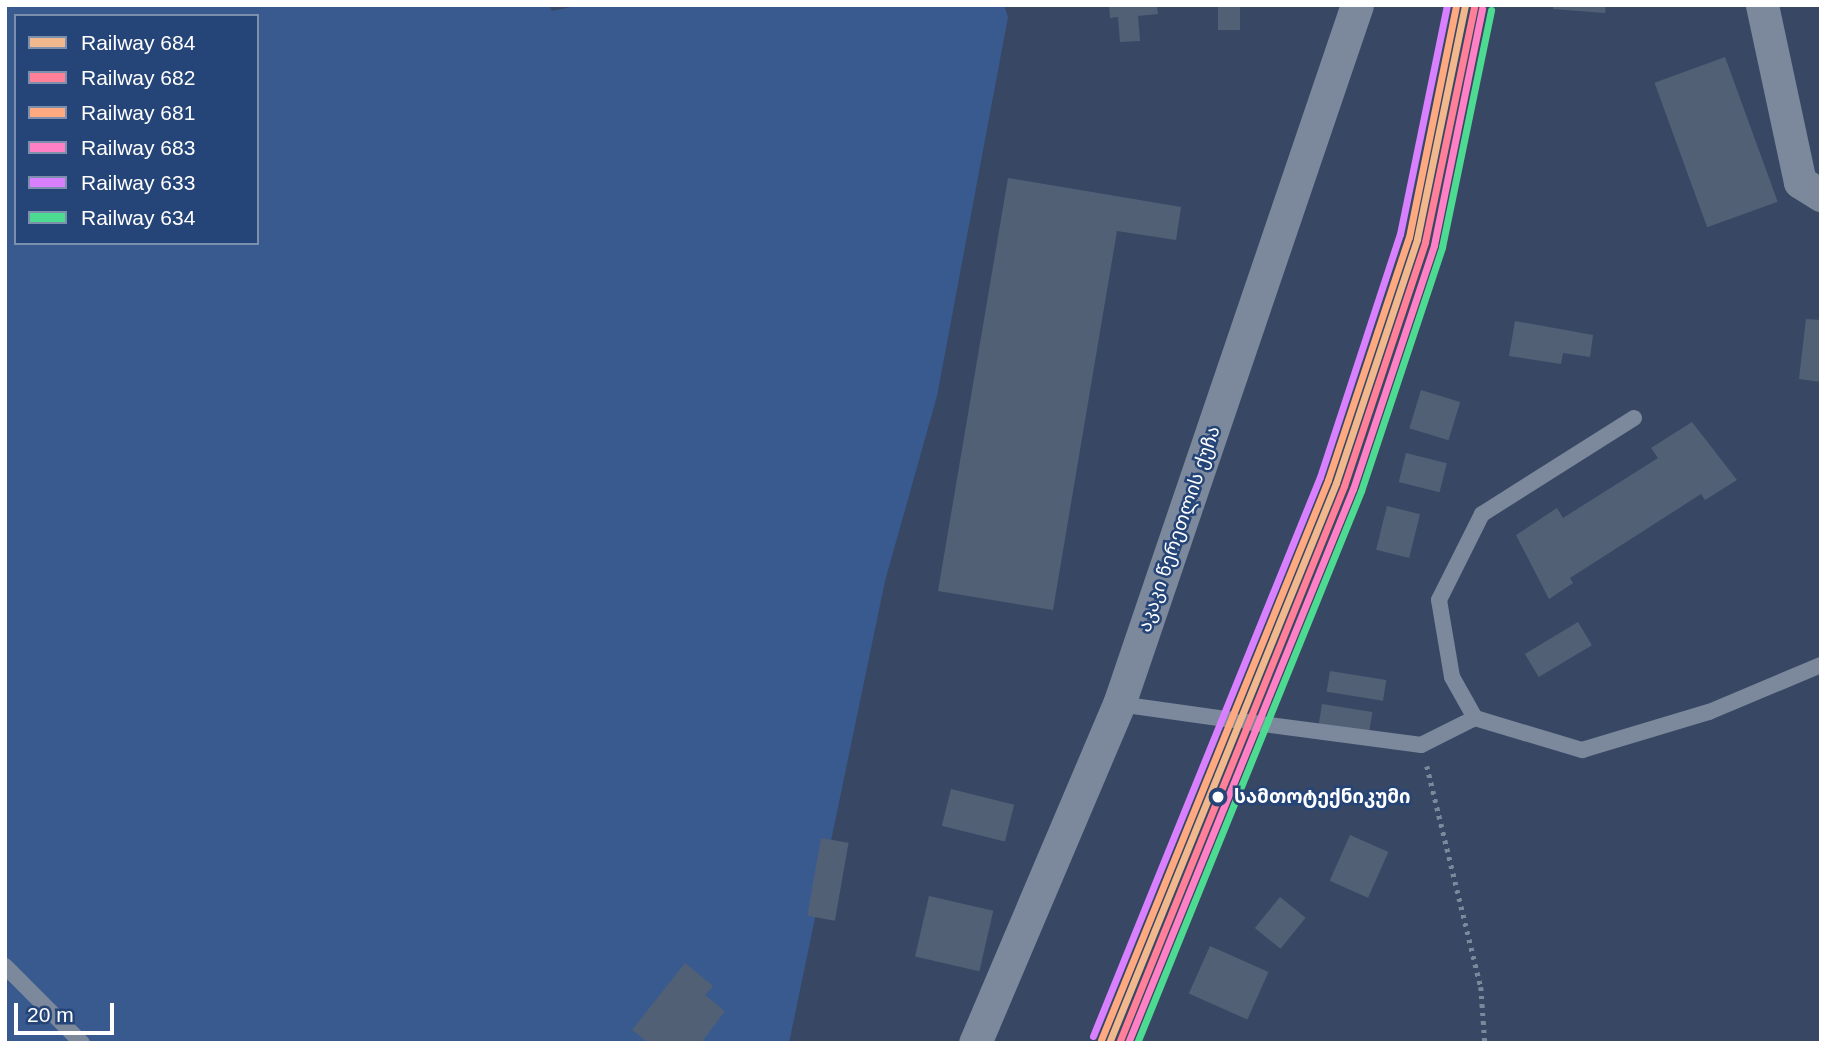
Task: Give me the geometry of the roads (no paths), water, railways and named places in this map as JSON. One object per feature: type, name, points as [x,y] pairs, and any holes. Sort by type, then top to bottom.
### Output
[{"type":"street","name":"აკაკი წერეთლის ქუჩა","points":[[975,1043],[1119,704],[1357,5]]},
{"type":"street","points":[[1762,5],[1800,182],[1821,195]]},
{"type":"lane","points":[[1475,718],[1452,677],[1439,600],[1482,514],[1634,418]]},
{"type":"lane","points":[[1119,704],[1421,745],[1475,718],[1582,750],[1709,712],[1821,664]]},
{"type":"lane","points":[[5,966],[82,1043]]},
{"type":"rail line","name":"633","points":[[1093,1036],[1320,477],[1400,234],[1447,5]]},
{"type":"rail line","name":"681","points":[[1101,1040],[1328,480],[1409,237],[1456,5]]},
{"type":"rail line","name":"684","points":[[1109,1043],[1336,483],[1417,239],[1465,5]]},
{"type":"rail line","name":"682","points":[[1119,1043],[1344,486],[1425,242],[1474,7]]},
{"type":"rail line","name":"683","points":[[1128,1043],[1353,489],[1434,245],[1482,9]]},
{"type":"rail line","name":"634","points":[[1137,1043],[1361,491],[1442,247],[1491,10]]},
{"type":"place","name":"სამთოტექნიკუმი","points":[[1218,797]]}]
